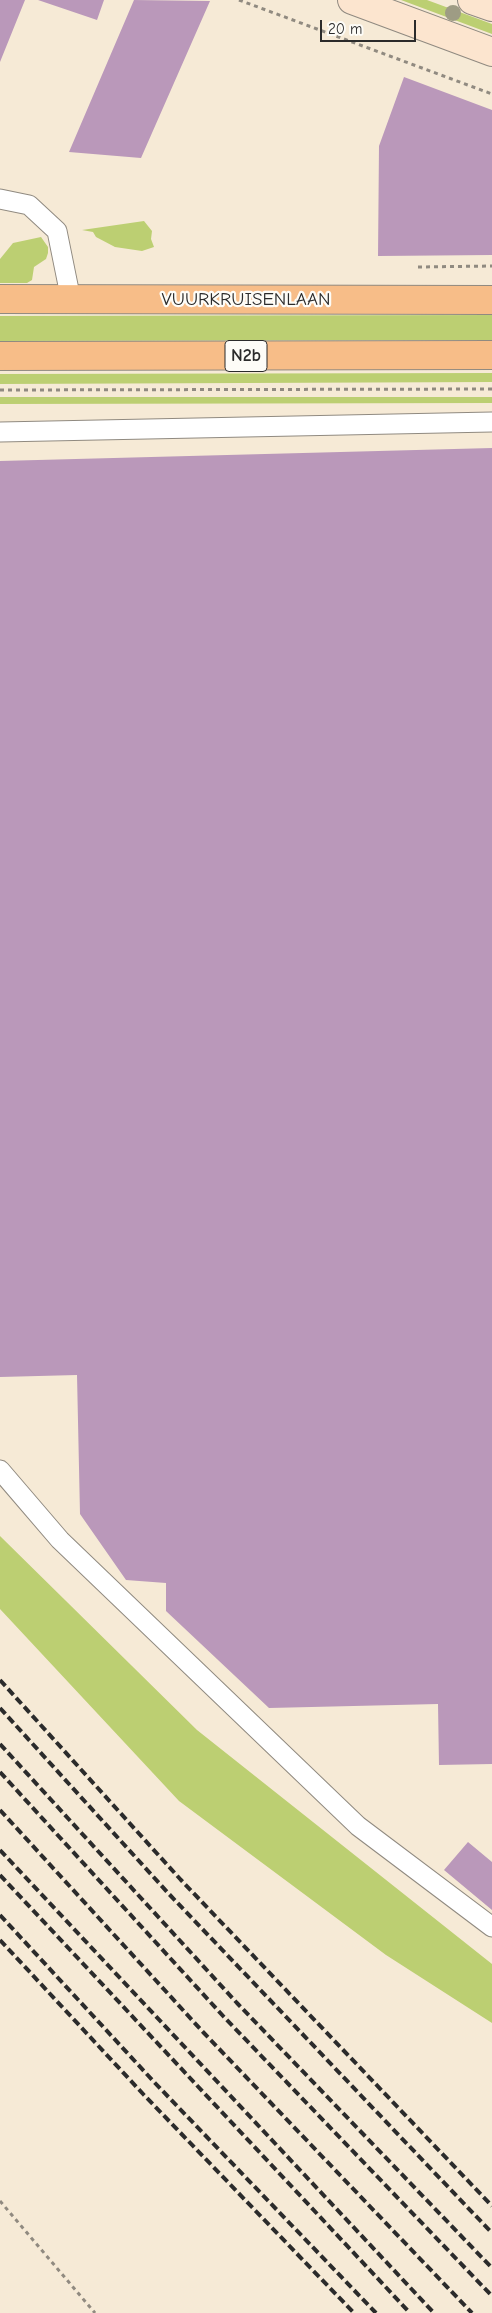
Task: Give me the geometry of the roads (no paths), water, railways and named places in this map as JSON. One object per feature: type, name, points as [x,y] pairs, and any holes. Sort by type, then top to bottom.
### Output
[{"type":"main road","points":[[352,0],[492,52]]},
{"type":"main road","points":[[472,0],[492,7]]},
{"type":"main road","name":"VUURKRUISENLAAN","points":[[0,299],[492,300]]},
{"type":"main road","name":"N2b","points":[[0,356],[492,355]]},
{"type":"lane","points":[[0,199],[29,205],[57,231],[71,300]]},
{"type":"lane","points":[[0,432],[492,422]]},
{"type":"lane","points":[[0,1470],[60,1540],[358,1826],[492,1927]]},
{"type":"railway","points":[[0,1680],[181,1880],[492,2206]]},
{"type":"railway","points":[[0,1708],[169,1894],[492,2233]]},
{"type":"railway","points":[[0,1744],[237,2003],[492,2268]]},
{"type":"railway","points":[[0,1772],[224,2017],[492,2296]]},
{"type":"railway","points":[[0,1810],[203,2032],[472,2313]]},
{"type":"railway","points":[[0,1850],[434,2313]]},
{"type":"railway","points":[[0,1875],[410,2313]]},
{"type":"railway","points":[[0,1915],[155,2083],[376,2313]]},
{"type":"railway","points":[[0,1940],[144,2095],[354,2313]]}]
